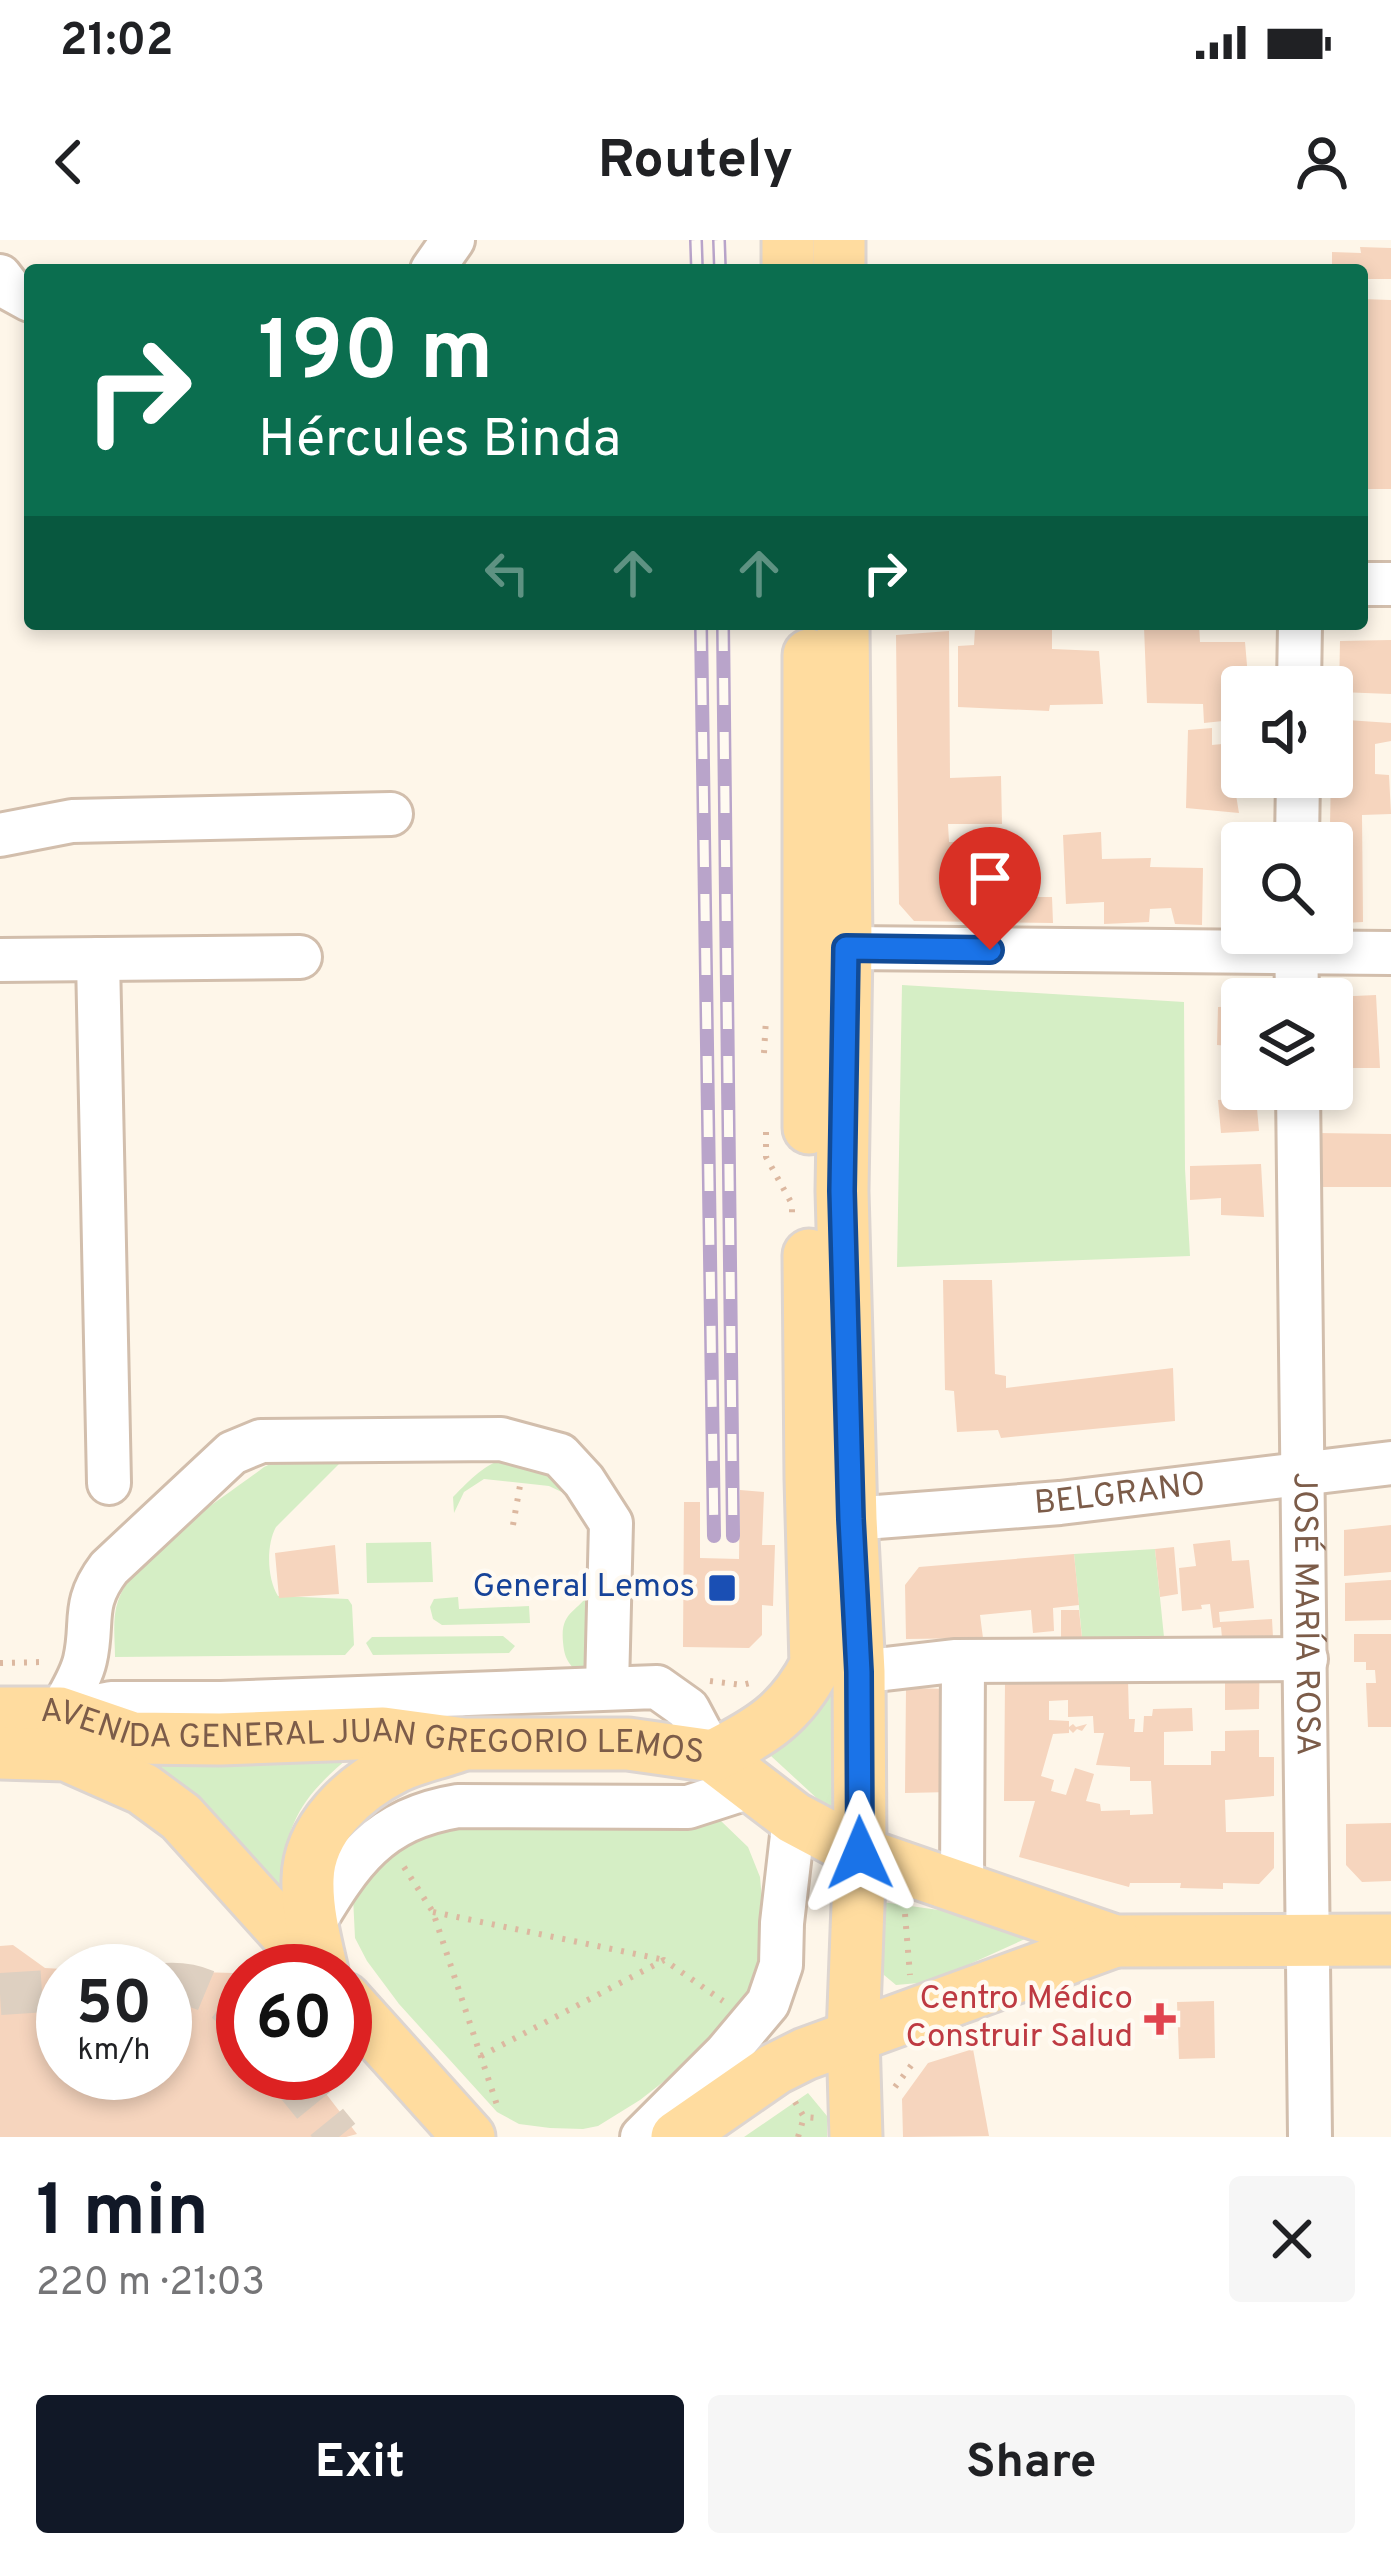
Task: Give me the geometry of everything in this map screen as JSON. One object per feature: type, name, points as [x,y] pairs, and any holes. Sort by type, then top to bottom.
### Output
[{"type":"main road","points":[[809,630],[842,1191],[859,1672],[860,1853],[853,2036],[856,2137]]},
{"type":"main road","points":[[731,1772],[804,1689],[816,1665],[810,1455],[843,630]]},
{"type":"main road","name":"AVENIDA GENERAL JUAN GREGORIO LEMOS","points":[[0,1713],[59,1713],[133,1738],[383,1733],[464,1744],[628,1744],[731,1772],[794,1818],[860,1853],[1114,1941]]},
{"type":"main road","points":[[316,1944],[308,1876],[314,1845],[331,1817],[396,1767],[464,1744]]},
{"type":"main road","name":"AVENIDA GENERAL JUAN GREGORIO LEMOS","points":[[0,1753],[66,1755],[143,1790],[181,1817],[306,1944]]},
{"type":"main road","points":[[676,2137],[775,2069],[805,2054],[1114,1941],[1391,1940]]},
{"type":"main road","points":[[372,2029],[469,2136]]},
{"type":"street","points":[[0,276],[24,297]]},
{"type":"street","points":[[1299,666],[1300,630]]},
{"type":"street","points":[[0,835],[72,821],[391,814]]},
{"type":"street","points":[[827,946],[1221,943]]},
{"type":"street","points":[[1353,948],[1391,952]]},
{"type":"street","points":[[0,960],[300,957]]},
{"type":"street","points":[[98,959],[109,1483]]},
{"type":"street","name":"JOSÉ MARÍA ROSA","points":[[1298,1110],[1310,2137]]},
{"type":"street","points":[[59,1713],[85,1662],[88,1610],[95,1587],[109,1568],[232,1454],[261,1441],[501,1439],[560,1455],[584,1481],[610,1523],[607,1688]]},
{"type":"street","name":"BELGRANO","points":[[851,1519],[1060,1503],[1391,1463]]},
{"type":"street","points":[[859,1672],[963,1661],[1306,1659]]},
{"type":"street","points":[[962,1889],[963,1661]]},
{"type":"street","points":[[59,1713],[111,1703],[657,1687],[688,1709],[731,1772],[688,1807],[458,1806],[426,1811],[381,1835],[357,1858],[323,1944]]},
{"type":"street","points":[[642,2137],[727,2053],[768,2003],[781,1965],[794,1818]]},
{"type":"path","points":[[765,1067],[764,1022],[772,1006]]},
{"type":"path","points":[[765,1112],[766,1157],[792,1204],[791,1225]]},
{"type":"path","points":[[693,1678],[742,1685],[755,1681]]},
{"type":"path","points":[[381,1835],[433,1912],[497,2105],[469,2136]]},
{"type":"path","points":[[433,1912],[664,1960]]},
{"type":"path","points":[[905,1914],[910,1975]]},
{"type":"path","points":[[799,2137],[804,2117]]},
{"type":"green space","points":[[902,985],[1184,1002],[1190,1256],[897,1267]]},
{"type":"green space","points":[[515,1456],[558,1467],[586,1496],[594,1527],[595,1674],[574,1669],[563,1646],[567,1618],[591,1591],[591,1524],[576,1501],[549,1486],[484,1479],[464,1492],[454,1513],[453,1497],[467,1483],[488,1466]]},
{"type":"green space","points":[[344,1459],[276,1527],[269,1562],[278,1596],[348,1599],[354,1645],[345,1655],[115,1657],[118,1601],[128,1582],[161,1545],[264,1467],[279,1460]]},
{"type":"green space","points":[[431,1542],[433,1582],[367,1583],[366,1543]]},
{"type":"green space","points":[[1155,1549],[1164,1637],[1082,1638],[1074,1554]]},
{"type":"green space","points":[[458,1597],[459,1609],[529,1606],[530,1623],[442,1625],[433,1619],[434,1599]]},
{"type":"green space","points":[[503,1636],[515,1646],[509,1653],[373,1655],[366,1643],[372,1637]]},
{"type":"green space","points":[[836,1683],[841,1814],[822,1803],[771,1756],[816,1715]]},
{"type":"green space","points":[[0,1729],[352,1755],[320,1784],[299,1812],[280,1887]]},
{"type":"green space","points":[[695,1814],[721,1821],[748,1847],[760,1877],[766,1945],[752,1996],[694,2058],[598,2126],[519,2124],[497,2112],[399,2004],[372,1968],[372,1944],[358,1944],[355,1938],[353,1897],[358,1873],[414,1826]]},
{"type":"green space","points":[[882,1902],[946,1911],[1025,1939],[930,1982],[896,1985],[884,1975]]},
{"type":"green space","points":[[808,2093],[827,2116],[827,2137],[744,2137]]},
{"type":"building","points":[[1360,247],[1391,248],[1391,279],[1368,279],[1368,264],[1332,264],[1332,252],[1361,253]]},
{"type":"building","points":[[1368,299],[1391,300],[1391,489],[1368,489]]},
{"type":"building","points":[[975,630],[1052,630],[1052,649],[1099,651],[1103,704],[1050,705],[1049,711],[958,707],[958,646],[974,645]]},
{"type":"building","points":[[1144,630],[1199,630],[1200,642],[1245,642],[1247,666],[1221,666],[1221,721],[1204,723],[1203,704],[1147,703]]},
{"type":"building","points":[[949,631],[950,778],[1001,776],[1002,824],[948,824],[949,842],[998,842],[999,897],[1052,897],[1053,923],[914,921],[899,904],[896,635]]},
{"type":"building","points":[[1391,640],[1391,694],[1353,693],[1353,666],[1340,666],[1340,641]]},
{"type":"building","points":[[1353,720],[1391,723],[1391,741],[1375,744],[1375,774],[1389,775],[1391,814],[1362,815],[1363,922],[1353,922],[1353,822],[1330,822],[1331,798],[1353,798]]},
{"type":"building","points":[[1212,728],[1212,745],[1221,744],[1221,798],[1236,798],[1239,813],[1186,808],[1188,730]]},
{"type":"building","points":[[1101,832],[1102,859],[1151,858],[1150,867],[1203,868],[1202,925],[1175,924],[1171,908],[1150,909],[1149,922],[1104,924],[1104,902],[1066,904],[1063,835]]},
{"type":"building","points":[[1376,995],[1380,1068],[1353,1068],[1353,996]]},
{"type":"building","points":[[1221,1007],[1221,1045],[1217,1045]]},
{"type":"building","points":[[1218,1100],[1221,1110],[1257,1110],[1259,1131],[1221,1133]]},
{"type":"building","points":[[1317,1133],[1391,1134],[1391,1187],[1315,1187]]},
{"type":"building","points":[[1261,1164],[1264,1217],[1221,1215],[1221,1198],[1190,1200],[1190,1166]]},
{"type":"building","points":[[943,1280],[992,1280],[995,1374],[1006,1376],[1006,1388],[1173,1368],[1175,1421],[1001,1438],[998,1430],[957,1432],[954,1391],[945,1390]]},
{"type":"building","name":"General Lemos","points":[[740,1490],[764,1492],[762,1545],[775,1545],[773,1606],[762,1605],[762,1635],[749,1648],[683,1647],[684,1502],[700,1502],[700,1558],[739,1559]]},
{"type":"building","points":[[1391,1525],[1391,1572],[1344,1576],[1344,1530]]},
{"type":"building","points":[[1230,1540],[1232,1561],[1249,1560],[1254,1608],[1219,1612],[1220,1622],[1272,1619],[1271,1638],[1222,1638],[1221,1627],[1213,1628],[1210,1604],[1182,1611],[1179,1568],[1196,1566],[1193,1544]]},
{"type":"building","points":[[335,1545],[339,1594],[279,1598],[275,1553]]},
{"type":"building","points":[[1174,1547],[1178,1594],[1160,1597],[1155,1549]]},
{"type":"building","points":[[1074,1554],[1079,1605],[1053,1608],[1054,1631],[1033,1633],[1031,1610],[980,1615],[983,1638],[906,1639],[905,1585],[919,1567]]},
{"type":"building","points":[[1391,1580],[1391,1620],[1345,1621],[1345,1583]]},
{"type":"building","points":[[1061,1610],[1079,1610],[1082,1638],[1061,1638]]},
{"type":"building","points":[[1354,1634],[1391,1634],[1391,1727],[1368,1727],[1366,1683],[1376,1683],[1375,1670],[1366,1670],[1366,1662],[1354,1662]]},
{"type":"building","points":[[1260,1640],[1259,1709],[1225,1710],[1225,1641]]},
{"type":"building","points":[[1128,1680],[1134,1732],[1143,1732],[1144,1716],[1152,1716],[1153,1709],[1192,1708],[1193,1731],[1164,1732],[1164,1765],[1211,1765],[1211,1751],[1225,1751],[1225,1731],[1259,1730],[1259,1757],[1274,1757],[1274,1796],[1225,1800],[1226,1832],[1274,1832],[1274,1868],[1259,1884],[1223,1883],[1223,1889],[1180,1888],[1181,1883],[1130,1883],[1129,1887],[1019,1857],[1035,1801],[1004,1801],[1005,1681]],"holes":[[[1068,1700],[1068,1717],[1093,1716],[1094,1733],[1104,1733],[1096,1765],[1130,1767],[1130,1781],[1151,1781],[1153,1814],[1101,1811],[1100,1804],[1086,1801],[1094,1774],[1075,1768],[1066,1795],[1051,1791],[1054,1780],[1041,1776],[1053,1734],[1082,1731],[1087,1724],[1069,1727],[1069,1721],[1049,1720],[1049,1701]]]},
{"type":"building","points":[[906,1688],[952,1689],[951,1792],[905,1793]]},
{"type":"building","points":[[1391,1823],[1391,1881],[1362,1882],[1346,1865],[1346,1824]]},
{"type":"building","points":[[13,1945],[36,1962],[36,2100],[192,2100],[192,1972],[216,1972],[216,2100],[331,2100],[357,2134],[0,2137],[0,1946]]},
{"type":"building","points":[[1214,2001],[1215,2058],[1179,2059],[1177,2002]]},
{"type":"building","points":[[973,2049],[989,2136],[903,2137],[902,2099],[928,2063]]},
{"type":"tunnel","points":[[192,1986],[216,1996]]},
{"type":"tunnel","points":[[0,1994],[36,1992]]},
{"type":"tunnel","points":[[309,2100],[339,2137]]},
{"type":"railway","points":[[696,240],[697,264]]},
{"type":"railway","points":[[719,240],[720,264]]},
{"type":"railway","points":[[701,630],[714,1536]]},
{"type":"railway","points":[[723,630],[733,1536]]},
{"type":"place","name":"General Lemos","points":[[722,1588]]},
{"type":"place","name":"Centro Médico Construir Salud","points":[[1160,2019]]},
{"type":"route","points":[[860,1853],[859,1672],[842,1191],[846,948],[990,950]]}]
